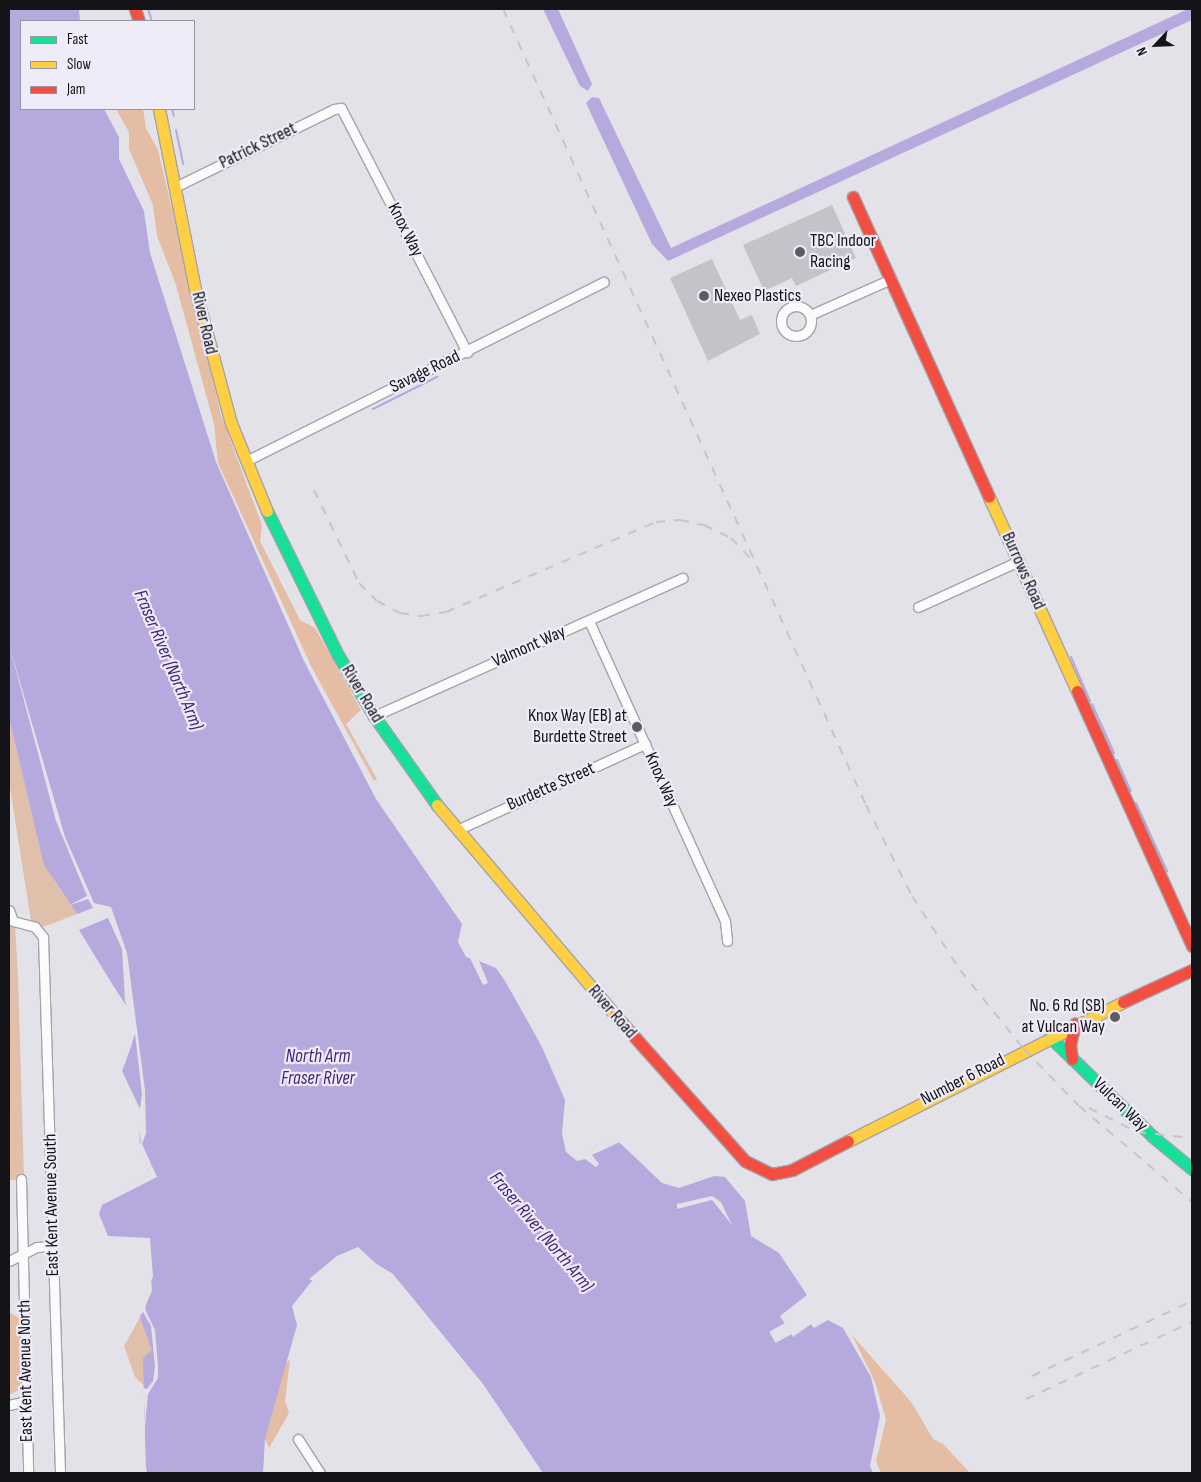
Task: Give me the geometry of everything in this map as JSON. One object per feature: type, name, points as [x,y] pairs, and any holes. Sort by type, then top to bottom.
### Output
[{"type":"street","name":"Patrick Street","points":[[175,187],[334,109],[342,108]]},
{"type":"street","name":"Knox Way","points":[[342,108],[467,352]]},
{"type":"street","name":"River Road","points":[[159,110],[207,340],[246,461],[290,561],[374,716],[457,830],[673,1083],[745,1161],[761,1172]]},
{"type":"street","name":"Burrows Road","points":[[853,196],[1192,946]]},
{"type":"street","points":[[810,314],[891,279]]},
{"type":"street","name":"Savage Road","points":[[246,461],[604,282]]},
{"type":"street","points":[[918,606],[1019,561]]},
{"type":"street","name":"Valmont Way","points":[[374,716],[682,578]]},
{"type":"street","name":"Knox Way","points":[[589,621],[725,921],[727,940]]},
{"type":"street","name":"Burdette Street","points":[[457,830],[645,744]]},
{"type":"street","name":"East Kent Avenue South","points":[[9,910],[13,921],[32,926],[44,937],[60,1473]]},
{"type":"street","name":"Number 6 Road","points":[[761,1172],[772,1174],[792,1170],[1075,1024],[1192,970]]},
{"type":"street","points":[[1072,1059],[1070,1045],[1075,1024]]},
{"type":"street","name":"Vulcan Way","points":[[1050,1037],[1152,1136],[1192,1169]]},
{"type":"street","name":"East Kent Avenue North","points":[[20,1180],[28,1473]]},
{"type":"street","points":[[9,1261],[38,1247],[53,1246]]},
{"type":"street","points":[[9,1405],[26,1400]]},
{"type":"street","points":[[298,1439],[320,1473]]},
{"type":"shaded area","points":[[117,110],[143,110],[146,128],[158,150],[221,415],[262,525],[260,541],[300,620],[315,628],[361,710],[346,724],[377,779],[374,781],[312,668],[218,463],[214,424],[176,285],[157,236],[153,205],[129,149],[129,132]]},
{"type":"shaded area","points":[[9,655],[55,882],[77,914],[43,927],[31,921],[9,781],[9,718],[33,819]]},
{"type":"shaded area","points":[[9,923],[15,927],[18,977],[24,1179],[9,1180]]},
{"type":"shaded area","points":[[9,925],[17,1169],[9,1173]]},
{"type":"shaded area","points":[[9,1312],[19,1318],[21,1389],[9,1395]]},
{"type":"shaded area","points":[[143,1312],[151,1326],[155,1367],[147,1389],[135,1377],[124,1346]]},
{"type":"shaded area","points":[[852,1335],[912,1403],[933,1439],[943,1444],[970,1473],[881,1473],[876,1461],[886,1420],[875,1382]]},
{"type":"shaded area","points":[[290,1360],[285,1401],[289,1413],[269,1448],[265,1439],[284,1364]]},
{"type":"water","name":"North Arm Fraser River","points":[[9,9],[79,9],[80,20],[20,20],[20,110],[105,110],[119,137],[119,159],[144,211],[150,253],[216,462],[304,661],[376,799],[462,924],[458,942],[466,957],[497,967],[559,1075],[568,1104],[567,1141],[579,1157],[598,1145],[619,1142],[662,1183],[679,1188],[714,1176],[725,1177],[745,1201],[751,1236],[779,1253],[807,1295],[780,1316],[793,1337],[811,1324],[814,1328],[828,1320],[843,1328],[871,1377],[880,1416],[870,1466],[873,1473],[543,1473],[483,1384],[393,1274],[355,1251],[315,1277],[292,1306],[297,1325],[265,1439],[263,1473],[146,1473],[143,1358],[152,1350],[140,1317],[152,1291],[149,1249],[140,1241],[104,1238],[94,1213],[97,1202],[151,1179],[140,1147],[138,1112],[121,1074],[132,1044],[134,1017],[79,935],[79,927],[110,915],[105,907],[77,914],[44,865],[9,718]]},
{"type":"water","points":[[543,9],[558,9],[592,84],[588,91],[580,86]]},
{"type":"water","points":[[1188,9],[1192,9],[1192,20],[668,261],[652,244],[586,103],[592,97],[599,98],[671,248]]},
{"type":"pier","points":[[9,644],[65,837],[94,903],[111,907],[127,953],[145,1090],[146,1133],[142,1144],[157,1177],[102,1205],[99,1214],[108,1236],[150,1238],[153,1277],[148,1287],[146,1250],[140,1244],[114,1245],[103,1240],[91,1213],[96,1200],[148,1177],[149,1172],[138,1148],[141,1142],[136,1113],[119,1076],[133,1026],[125,1001],[122,949],[108,918],[79,930],[117,992],[97,972],[77,935],[80,923],[108,915],[106,909],[81,916],[80,913],[93,908],[88,899],[68,906],[87,896],[56,821]],"holes":[[[135,1034],[142,1094],[140,1109],[122,1071]]]},
{"type":"pier","points":[[470,958],[494,962],[503,970],[544,1041],[561,1074],[571,1113],[570,1140],[575,1150],[581,1155],[606,1140],[622,1141],[592,1155],[599,1164],[596,1167],[585,1159],[577,1161],[566,1152],[562,1134],[565,1100],[542,1047],[506,982],[496,968],[479,961],[488,983],[483,985]]},
{"type":"pier","points":[[712,1196],[721,1202],[732,1225],[712,1200],[677,1209],[677,1204]]},
{"type":"pier","points":[[358,1247],[384,1271],[355,1253],[313,1281],[309,1279],[337,1256]]},
{"type":"pier","points":[[151,1287],[145,1309],[155,1330],[158,1378],[148,1394],[143,1448],[147,1473],[144,1473],[140,1438],[145,1418],[143,1388],[147,1389],[153,1381],[155,1367],[151,1326],[143,1312],[138,1317]]},
{"type":"pier","points":[[785,1323],[791,1334],[776,1343],[769,1332]]},
{"type":"building","name":"TBC Indoor Racing","points":[[832,205],[856,258],[796,286],[792,278],[764,291],[743,245]]},
{"type":"building","name":"Nexeo Plastics","points":[[712,259],[740,320],[752,315],[760,334],[708,361],[670,278]]},
{"type":"waterway","points":[[148,9],[152,20]]},
{"type":"waterway","points":[[172,110],[174,116]]},
{"type":"waterway","points":[[176,130],[183,164]]},
{"type":"waterway","points":[[373,409],[437,377]]},
{"type":"waterway","points":[[1071,657],[1090,701]]},
{"type":"waterway","points":[[1092,704],[1114,753]]},
{"type":"waterway","points":[[1117,760],[1131,791]]},
{"type":"waterway","points":[[1136,803],[1167,871]]},
{"type":"railway","points":[[503,9],[866,805],[912,896],[960,970],[1024,1049],[1079,1106],[1192,1202]]},
{"type":"railway","points":[[314,490],[359,583],[377,601],[400,613],[421,616],[446,612],[656,522],[680,520],[704,525],[731,538],[751,559]]},
{"type":"railway","points":[[1089,1108],[1137,1132],[1192,1138]]},
{"type":"railway","points":[[1032,1376],[1192,1301]]},
{"type":"railway","points":[[1026,1399],[1192,1322]]},
{"type":"traffic: fast","points":[[267,511],[338,655],[374,716],[437,805]]},
{"type":"traffic: fast","points":[[1050,1037],[1152,1136],[1192,1169]]},
{"type":"traffic: slow","points":[[159,110],[195,289],[231,423],[267,511]]},
{"type":"traffic: slow","points":[[989,497],[1077,691]]},
{"type":"traffic: slow","points":[[437,805],[615,1015]]},
{"type":"traffic: slow","points":[[848,1141],[1123,1002]]},
{"type":"traffic: jam","points":[[135,9],[139,20]]},
{"type":"traffic: jam","points":[[853,197],[989,497]]},
{"type":"traffic: jam","points":[[1077,691],[1192,946]]},
{"type":"traffic: jam","points":[[1123,1002],[1192,970]]},
{"type":"traffic: jam","points":[[615,1015],[745,1161],[772,1174],[792,1170],[848,1141]]},
{"type":"traffic: jam","points":[[1072,1059],[1070,1045],[1075,1024]]},
{"type":"place","name":"TBC Indoor Racing","points":[[800,252]]},
{"type":"place","name":"Nexeo Plastics","points":[[704,296]]},
{"type":"place","name":"Knox Way (EB) at Burdette Street","points":[[637,727]]},
{"type":"place","name":"No. 6 Rd (SB) at Vulcan Way","points":[[1115,1017]]},
{"type":"water label","name":"Fraser River (North Arm)","points":[[168,660]]},
{"type":"water label","name":"Fraser River (North Arm)","points":[[541,1232]]}]
